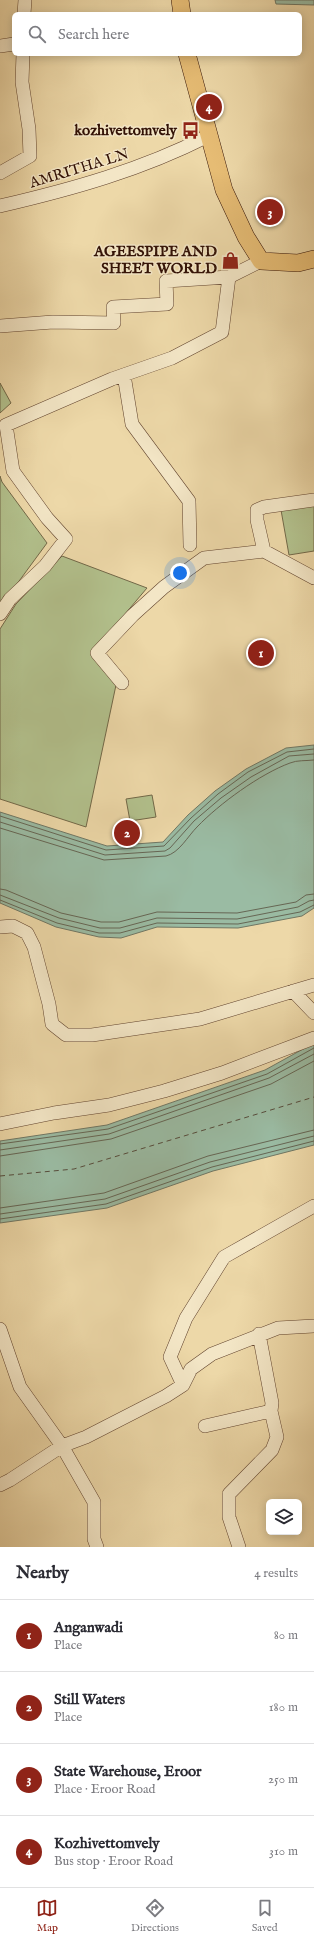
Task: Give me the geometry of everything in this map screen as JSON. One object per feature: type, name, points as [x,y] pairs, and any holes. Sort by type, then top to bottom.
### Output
[{"type":"main road","points":[[180,0],[182,12]]},
{"type":"main road","points":[[188,56],[224,190],[246,237],[261,261],[298,263],[314,259]]},
{"type":"street","points":[[24,12],[25,0]]},
{"type":"street","points":[[0,46],[12,44]]},
{"type":"street","points":[[0,173],[30,156],[29,129],[22,82],[23,56]]},
{"type":"street","name":"AMRITHA LN","points":[[0,206],[76,188],[151,163],[207,132]]},
{"type":"street","points":[[0,326],[53,322],[114,322],[113,307],[167,304],[166,282],[229,277],[261,261]]},
{"type":"street","points":[[0,614],[10,599],[45,566],[66,539],[47,518],[13,471],[6,425],[124,375],[172,358],[222,332],[229,277]]},
{"type":"street","points":[[124,375],[132,424],[189,501],[190,545]]},
{"type":"street","points":[[264,551],[257,520],[257,510],[264,507],[314,500]]},
{"type":"street","points":[[122,683],[97,653],[133,615],[164,586],[204,558],[264,551],[314,578]]},
{"type":"street","points":[[0,927],[13,926],[27,933],[34,947],[49,1004],[52,1024],[66,1035],[92,1035],[200,1019],[314,985]]},
{"type":"street","points":[[294,991],[314,1013]]},
{"type":"street","points":[[0,1124],[54,1113],[109,1105],[164,1090],[222,1073],[314,1038]]},
{"type":"street","points":[[183,1384],[170,1357],[186,1318],[224,1257],[314,1206]]},
{"type":"street","points":[[0,1485],[62,1446],[86,1437],[147,1407],[183,1384],[191,1369],[212,1354],[259,1334],[278,1328],[314,1326]]},
{"type":"street","points":[[0,1329],[20,1387],[62,1446],[94,1502],[94,1539],[97,1547]]},
{"type":"street","points":[[239,1547],[228,1517],[228,1494],[272,1450],[276,1437],[271,1411],[272,1404],[259,1334]]},
{"type":"street","points":[[205,1426],[271,1411]]},
{"type":"shaded area","points":[[0,383],[11,403],[0,413]]},
{"type":"shaded area","points":[[0,476],[2,482],[47,543],[0,607]]},
{"type":"shaded area","points":[[314,505],[314,551],[289,555],[281,510]]},
{"type":"shaded area","points":[[62,556],[147,588],[92,653],[116,685],[86,827],[0,799],[0,629],[16,604]]},
{"type":"shaded area","points":[[152,795],[156,817],[130,821],[126,799]]},
{"type":"water","points":[[275,0],[314,0],[314,5],[276,4]]},
{"type":"water","points":[[314,745],[314,908],[302,916],[238,928],[157,927],[121,938],[99,937],[56,927],[0,903],[0,812],[107,846],[163,842],[188,815],[215,791],[246,769],[286,748]]},
{"type":"water","points":[[314,1043],[314,1145],[213,1171],[107,1208],[0,1223],[0,1141],[107,1125],[265,1070]]},
{"type":"ferry route","points":[[0,1176],[74,1169],[314,1097]]},
{"type":"place","name":"Kozhivettomvely","points":[[209,107]]},
{"type":"place","name":"kozhivettomvely","points":[[190,130]]},
{"type":"place","name":"State Warehouse, Eroor","points":[[270,212]]},
{"type":"place","name":"AGEESPIPE AND SHEET WORLD","points":[[230,260]]},
{"type":"place","name":"Anganwadi","points":[[261,653]]},
{"type":"place","name":"Still Waters","points":[[127,833]]}]
